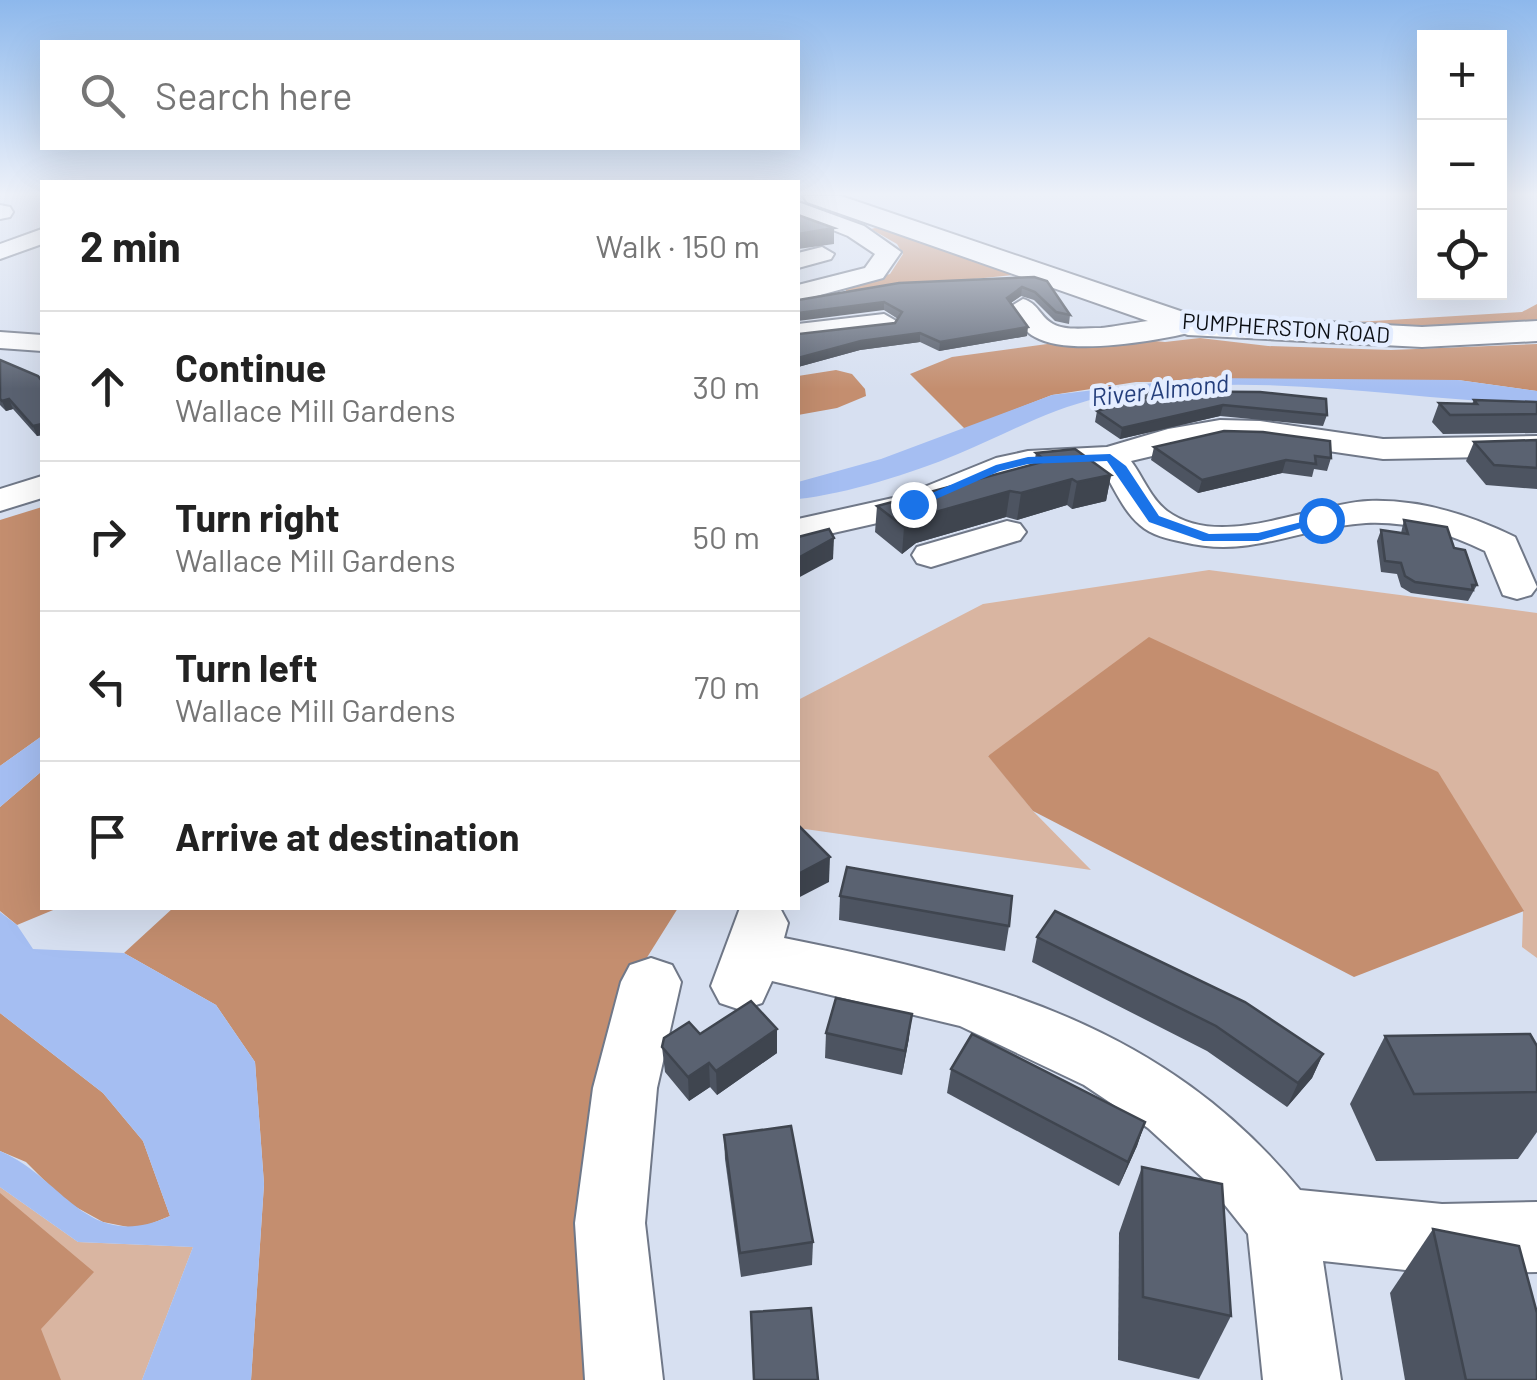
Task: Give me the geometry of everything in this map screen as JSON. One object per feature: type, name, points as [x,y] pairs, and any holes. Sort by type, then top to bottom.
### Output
[{"type":"main road","name":"PUMPHERSTON ROAD","points":[[1002,260],[1188,325],[1422,337],[1537,330]]},
{"type":"street","points":[[800,291],[874,272],[883,260]]},
{"type":"street","points":[[1023,307],[1038,327],[1049,334],[1071,336],[1188,325]]},
{"type":"street","points":[[800,332],[884,322]]},
{"type":"street","points":[[0,340],[40,343]]},
{"type":"street","points":[[939,531],[996,468],[1028,461],[1110,458],[1168,439],[1220,430],[1260,431],[1383,449],[1537,446]]},
{"type":"street","points":[[1110,458],[1122,468],[1154,519],[1208,538],[1258,537],[1368,512],[1461,526],[1516,544],[1517,586]]},
{"type":"street","points":[[0,500],[40,488]]},
{"type":"street","points":[[800,530],[1007,532]]},
{"type":"street","points":[[751,954],[964,1002],[1090,1054],[1149,1089],[1206,1132],[1248,1175],[1282,1222],[1302,1380]]},
{"type":"street","points":[[624,1380],[610,1223],[625,1088],[651,982]]},
{"type":"street","points":[[1282,1222],[1442,1239],[1537,1237]]},
{"type":"shaded area","points":[[899,260],[985,260],[1022,274],[846,292],[846,286],[890,274]]},
{"type":"shaded area","points":[[1537,304],[1537,327],[1389,333],[1323,324],[1522,312]]},
{"type":"shaded area","points":[[1106,336],[1165,342],[1200,338],[1268,346],[1391,350],[1537,344],[1537,391],[1458,380],[1136,382],[1052,395],[965,429],[910,374],[952,357]]},
{"type":"shaded area","points":[[836,370],[852,374],[866,396],[837,408],[800,415],[800,376]]},
{"type":"shaded area","points":[[40,508],[40,737],[0,766],[0,520]]},
{"type":"shaded area","points":[[1209,570],[1537,613],[1537,958],[1522,947],[1523,911],[988,755],[1033,811],[1091,870],[800,828],[800,699],[983,604]]},
{"type":"shaded area","points":[[1149,637],[1438,772],[1524,911],[1354,977],[1033,811],[988,756]]},
{"type":"shaded area","points":[[40,773],[40,910],[53,910],[17,925],[0,911],[0,807]]},
{"type":"shaded area","points":[[171,910],[677,910],[631,983],[603,1380],[251,1380],[264,1184],[255,1062],[216,1005],[124,953]]},
{"type":"shaded area","points":[[0,1013],[103,1093],[143,1141],[170,1216],[138,1229],[103,1222],[65,1201],[26,1162],[0,1151]]},
{"type":"shaded area","points":[[0,1187],[78,1242],[193,1247],[142,1380],[0,1380]]},
{"type":"shaded area","points":[[0,1193],[94,1272],[41,1329],[61,1380],[0,1380]]},
{"type":"water","points":[[1196,378],[1458,380],[1537,391],[1537,404],[1263,385],[1153,389],[1080,403],[921,468],[858,488],[800,499],[800,481],[881,459],[1052,395]]},
{"type":"water","points":[[40,737],[40,773],[0,807],[0,766]]},
{"type":"water","points":[[0,912],[17,925],[33,949],[124,953],[216,1005],[255,1062],[264,1184],[251,1380],[142,1380],[193,1247],[78,1242],[0,1187],[0,1151],[97,1219],[117,1226],[141,1225],[170,1216],[143,1141],[103,1093],[0,1013]]},
{"type":"building","points":[[1034,277],[1047,281],[1070,315],[1056,312],[1035,292],[1022,287],[1007,298],[1028,327],[940,342],[920,333],[861,341],[800,357],[800,334],[895,323],[902,312],[884,302],[800,313],[800,300],[899,283]]},
{"type":"building","points":[[0,360],[38,376],[40,424],[33,426],[9,399],[0,399]]},
{"type":"building","points":[[1131,391],[1260,392],[1326,399],[1327,415],[1223,405],[1122,428],[1097,411],[1144,398]]},
{"type":"building","points":[[1474,400],[1537,402],[1537,414],[1450,415],[1439,403],[1477,404]]},
{"type":"building","points":[[1224,431],[1330,441],[1331,458],[1315,456],[1316,464],[1286,460],[1202,480],[1154,447]]},
{"type":"building","points":[[1537,440],[1537,468],[1494,465],[1474,442]]},
{"type":"building","points":[[1075,449],[1111,475],[1077,482],[1072,479],[1021,493],[1010,491],[918,517],[904,527],[877,506],[1046,461],[1036,453]]},
{"type":"building","points":[[1404,520],[1447,527],[1454,548],[1465,550],[1477,585],[1472,585],[1473,590],[1415,582],[1405,576],[1401,563],[1385,561],[1381,530],[1408,534]]},
{"type":"building","points":[[829,529],[834,538],[800,557],[800,536]]},
{"type":"building","points":[[800,827],[830,857],[800,873]]},
{"type":"building","points":[[847,867],[1012,896],[1009,926],[840,896]]},
{"type":"building","points":[[1055,911],[1245,1002],[1323,1054],[1298,1083],[1216,1026],[1037,937]]},
{"type":"building","points":[[836,998],[912,1014],[905,1051],[826,1033]]},
{"type":"building","points":[[751,1001],[777,1029],[716,1071],[709,1063],[688,1077],[662,1047],[664,1038],[689,1022],[700,1034]]},
{"type":"building","points":[[972,1034],[1145,1122],[1128,1162],[951,1069]]},
{"type":"building","points":[[1530,1034],[1537,1046],[1537,1092],[1414,1094],[1385,1036]]},
{"type":"building","points":[[791,1126],[813,1242],[740,1253],[724,1135]]},
{"type":"building","points":[[1142,1167],[1222,1184],[1231,1316],[1143,1297]]},
{"type":"building","points":[[1433,1229],[1519,1246],[1537,1313],[1537,1380],[1466,1380]]},
{"type":"building","points":[[811,1308],[818,1380],[754,1380],[751,1312]]},
{"type":"route","points":[[913,504],[996,468],[1028,461],[1110,458],[1122,468],[1154,519],[1208,538],[1258,537],[1321,520]]},
{"type":"water label","name":"River Almond","points":[[1160,390]]}]
